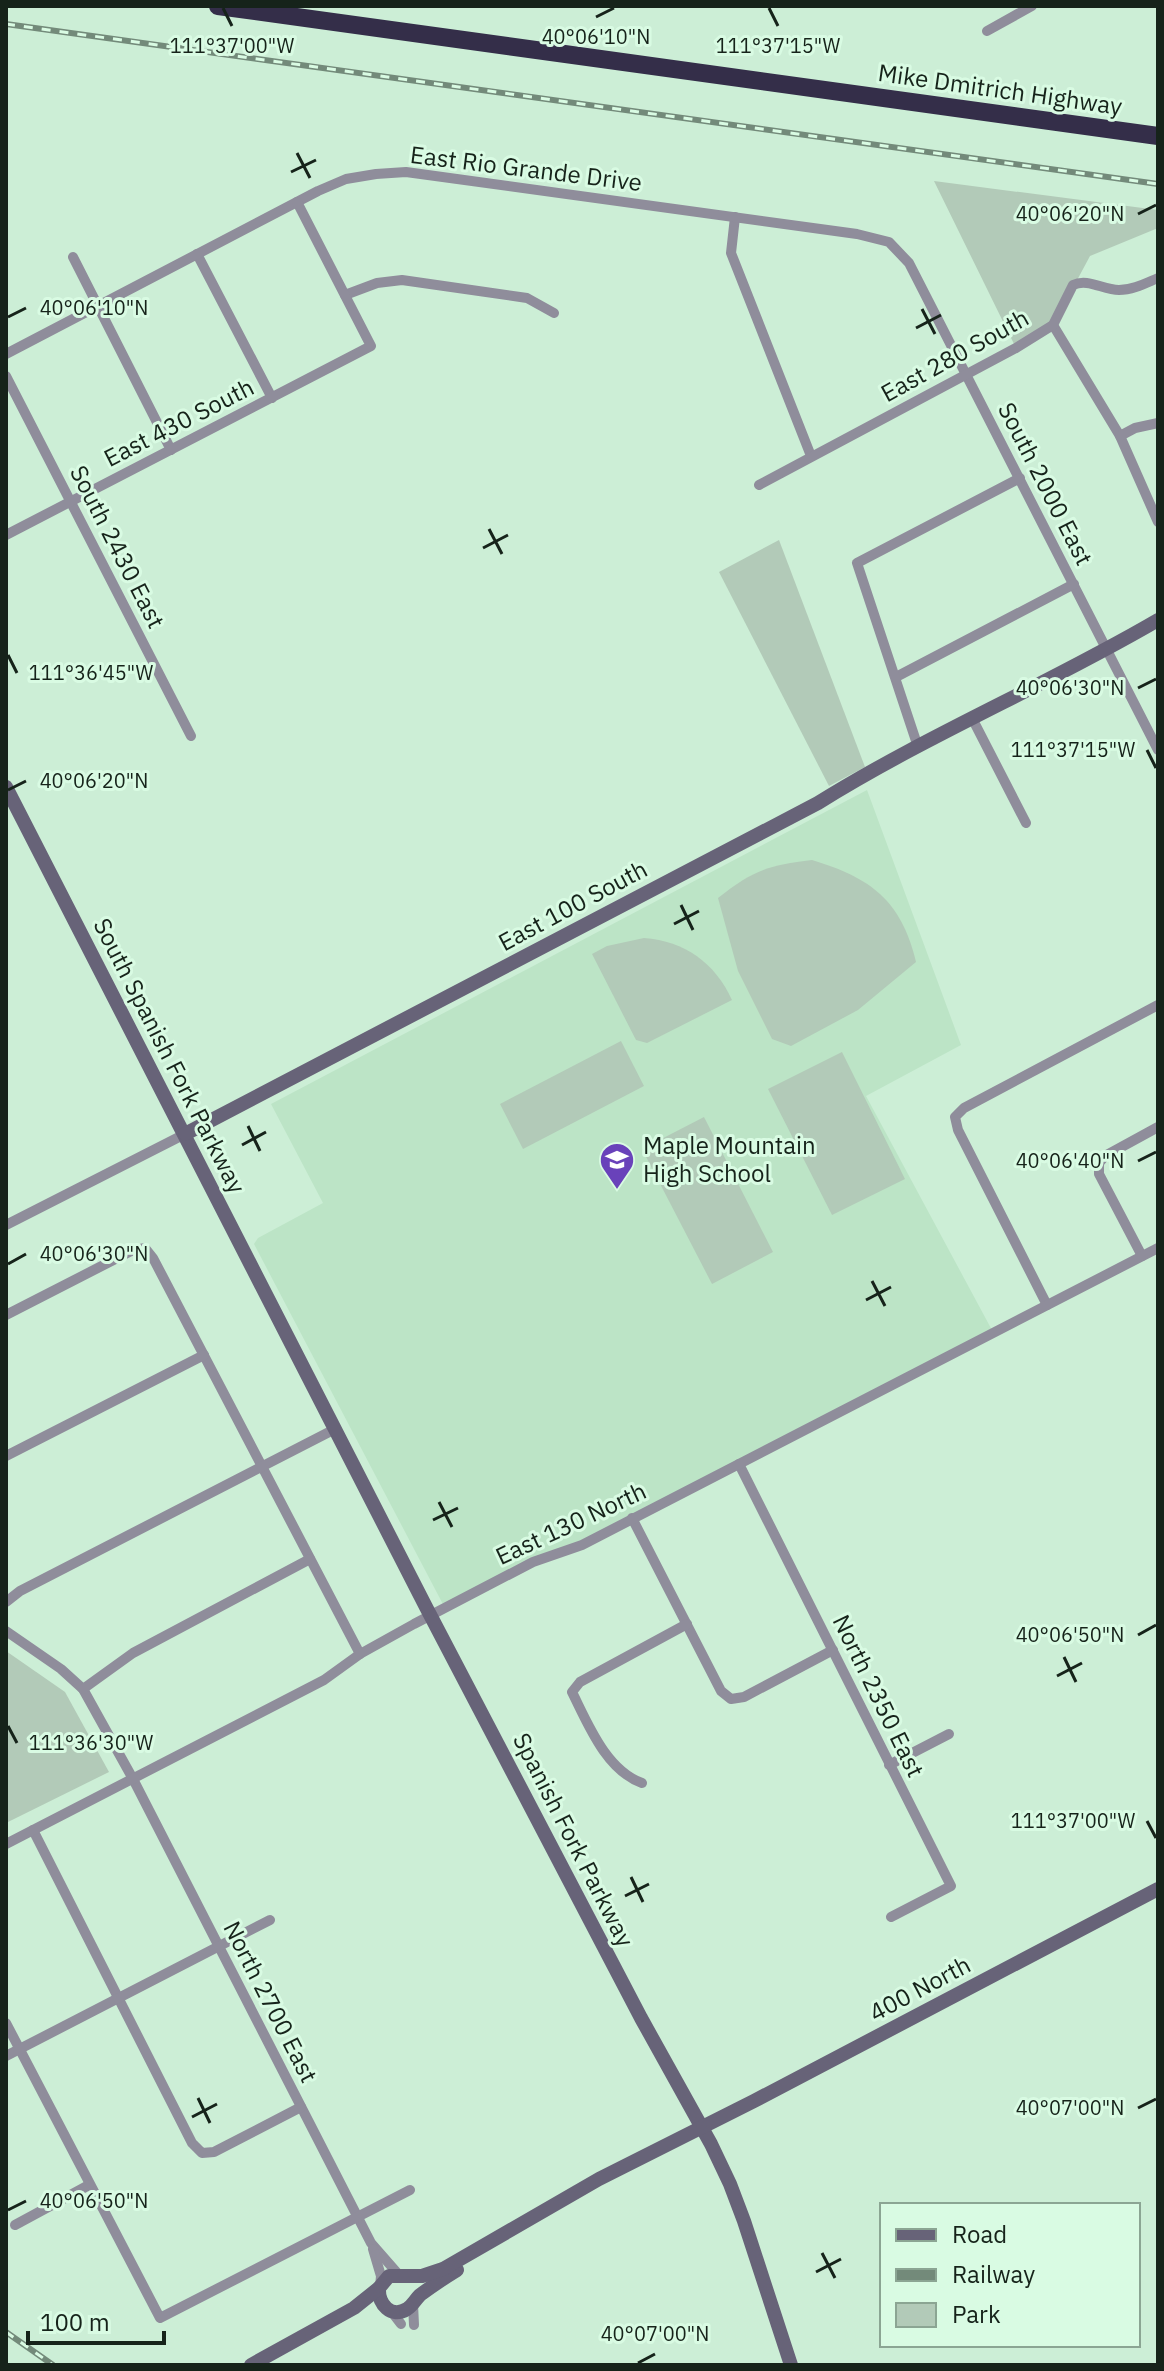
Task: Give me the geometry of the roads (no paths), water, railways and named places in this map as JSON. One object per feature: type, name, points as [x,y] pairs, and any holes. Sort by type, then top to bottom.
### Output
[{"type":"highway","name":"Mike Dmitrich Highway","points":[[218,6],[1158,136]]},
{"type":"street","points":[[987,31],[1032,6]]},
{"type":"street","name":"East Rio Grande Drive","points":[[6,354],[297,202],[346,179],[376,174],[406,172],[857,234],[889,242]]},
{"type":"street","points":[[297,202],[345,295],[377,283],[402,280],[527,298],[554,313]]},
{"type":"street","points":[[735,217],[731,253],[811,456]]},
{"type":"street","name":"South 2000 East","points":[[889,242],[909,263],[1158,750]]},
{"type":"street","points":[[197,254],[272,398]]},
{"type":"street","points":[[73,257],[171,450]]},
{"type":"street","name":"East 280 South","points":[[759,485],[1016,348],[1053,325],[1073,285],[1079,282],[1120,290],[1158,278]]},
{"type":"street","name":"East 430 South","points":[[6,535],[371,346],[345,295]]},
{"type":"street","points":[[1053,325],[1120,436],[1158,522]]},
{"type":"street","name":"South 2430 East","points":[[6,376],[191,736]]},
{"type":"street","points":[[1120,436],[1135,428],[1158,423]]},
{"type":"street","points":[[918,747],[857,563],[1020,478]]},
{"type":"street","points":[[896,677],[1074,584]]},
{"type":"street","name":"East 100 South","points":[[6,1225],[818,803],[1158,620]]},
{"type":"street","points":[[973,720],[1026,823]]},
{"type":"street","name":"South Spanish Fork Parkway","points":[[6,787],[294,1345]]},
{"type":"street","points":[[1047,1305],[958,1130],[955,1117],[964,1108],[1158,1005]]},
{"type":"street","points":[[1142,1256],[1099,1174],[1099,1163],[1105,1156],[1158,1127]]},
{"type":"street","points":[[6,1315],[131,1251],[145,1248],[360,1654]]},
{"type":"street","name":"East 130 North","points":[[6,1844],[324,1680],[360,1654],[533,1562],[582,1545],[1158,1248]]},
{"type":"street","name":"Spanish Fork Parkway","points":[[294,1345],[641,2018],[703,2128],[735,2197],[791,2365]]},
{"type":"street","points":[[6,1456],[204,1355]]},
{"type":"street","points":[[6,1602],[20,1591],[335,1429]]},
{"type":"street","name":"North 2350 East","points":[[739,1464],[951,1886],[891,1917]]},
{"type":"street","points":[[632,1518],[721,1691],[731,1699],[744,1697],[833,1650]]},
{"type":"street","points":[[6,1631],[61,1669],[83,1689],[133,1653],[310,1559]]},
{"type":"street","points":[[642,1783],[627,1778],[597,1742],[572,1692],[580,1682],[687,1624]]},
{"type":"street","name":"North 2700 East","points":[[83,1689],[133,1779],[371,2243],[380,2271],[380,2288]]},
{"type":"street","points":[[889,1765],[949,1734]]},
{"type":"street","points":[[33,1830],[192,2143],[202,2153],[214,2152],[301,2107]]},
{"type":"street","name":"400 North","points":[[401,2275],[422,2276],[443,2269],[587,2185],[685,2134],[703,2128],[1158,1889]]},
{"type":"street","points":[[6,2056],[270,1920]]},
{"type":"street","points":[[6,2023],[160,2318],[410,2190]]},
{"type":"street","name":"400 North","points":[[414,2302],[443,2279],[560,2210],[685,2143],[703,2128]]},
{"type":"street","points":[[15,2225],[89,2185]]},
{"type":"street","name":"North 2700 East","points":[[371,2243],[401,2275]]},
{"type":"street","points":[[251,2365],[354,2308],[380,2288],[389,2276],[401,2275],[414,2285],[414,2325]]},
{"type":"street","points":[[380,2288],[379,2298],[401,2324]]},
{"type":"street","points":[[298,2340],[368,2311],[406,2310],[414,2302]]},
{"type":"railway","points":[[6,24],[1158,184]]},
{"type":"railway","points":[[6,2332],[53,2365]]},
{"type":"place","name":"Maple Mountain High School","points":[[617,1191]]}]
